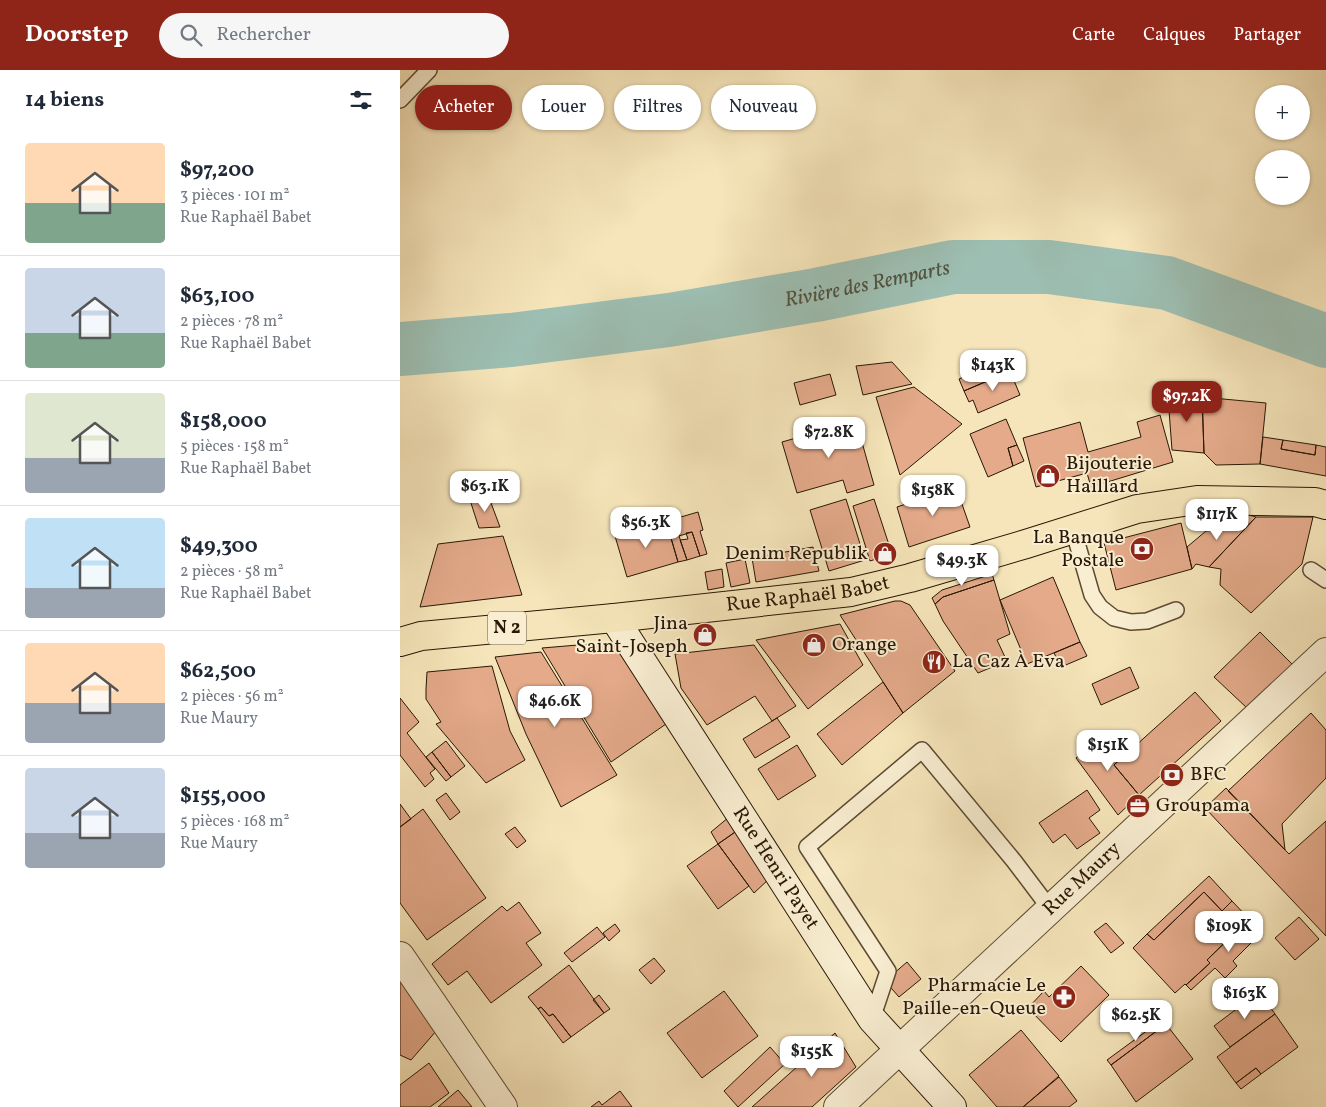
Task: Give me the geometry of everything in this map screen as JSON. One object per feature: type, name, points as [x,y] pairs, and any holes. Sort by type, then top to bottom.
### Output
[{"type":"main road","name":"Rue Raphaël Babet","points":[[400,642],[422,636],[614,618],[851,592],[919,575],[1073,530],[1137,509],[1197,500],[1315,502],[1326,505]]},
{"type":"street","name":"Rue Henri Payet","points":[[614,618],[872,1019],[952,1107]]},
{"type":"street","name":"Rue Maury","points":[[838,1107],[1326,652]]},
{"type":"street","points":[[400,956],[502,1107]]},
{"type":"lane","points":[[400,100],[429,70]]},
{"type":"lane","points":[[1073,530],[1092,595],[1100,607],[1114,618],[1131,622],[1147,621],[1176,610]]},
{"type":"lane","points":[[1311,570],[1326,580]]},
{"type":"lane","points":[[872,1019],[888,971],[807,847],[922,750],[1014,861],[1051,910]]},
{"type":"building","points":[[892,362],[912,384],[863,395],[856,366]]},
{"type":"building","points":[[992,365],[997,377],[964,391],[959,379]]},
{"type":"building","points":[[1010,371],[1020,395],[978,413],[973,400],[969,402],[964,391]]},
{"type":"building","points":[[830,374],[836,395],[800,405],[794,383]]},
{"type":"building","points":[[914,387],[962,424],[900,475],[876,397]]},
{"type":"building","points":[[1202,393],[1204,453],[1172,450],[1168,397]]},
{"type":"building","points":[[1202,397],[1266,403],[1260,464],[1216,465],[1204,453]]},
{"type":"building","points":[[1160,415],[1173,462],[1091,487],[1087,473],[1036,487],[1023,438],[1080,422],[1088,452],[1141,437],[1137,422]]},
{"type":"building","points":[[1006,419],[1017,445],[1008,448],[1013,466],[988,477],[970,434]]},
{"type":"building","points":[[856,421],[874,485],[847,493],[843,480],[797,493],[782,442]]},
{"type":"building","points":[[1263,437],[1283,440],[1281,449],[1315,455],[1316,445],[1326,447],[1326,476],[1260,464]]},
{"type":"building","points":[[1283,440],[1316,445],[1315,455],[1281,449]]},
{"type":"building","points":[[1017,445],[1024,461],[1013,466],[1008,448]]},
{"type":"building","points":[[956,487],[970,527],[909,547],[897,507]]},
{"type":"building","points":[[488,495],[500,527],[479,528],[470,500]]},
{"type":"building","points":[[846,499],[865,560],[829,571],[810,510]]},
{"type":"building","points":[[874,499],[892,554],[870,561],[853,506]]},
{"type":"building","points":[[1234,511],[1256,517],[1209,567],[1196,564],[1192,569],[1187,547],[1206,531],[1224,529]]},
{"type":"building","points":[[698,512],[703,530],[700,531],[707,554],[700,556],[692,532],[679,536],[674,519]]},
{"type":"building","points":[[1256,517],[1313,517],[1302,564],[1251,613],[1220,585],[1221,569],[1209,567]]},
{"type":"building","points":[[674,519],[687,560],[678,562],[666,521]]},
{"type":"building","points":[[666,521],[678,562],[627,577],[615,536]]},
{"type":"building","points":[[1181,523],[1192,569],[1116,590],[1104,543]]},
{"type":"building","points":[[692,532],[700,556],[687,560],[680,540],[688,539],[686,533]]},
{"type":"building","points":[[503,536],[522,595],[420,607],[438,544]]},
{"type":"building","points":[[813,547],[819,571],[756,582],[752,558]]},
{"type":"building","points":[[745,559],[750,583],[731,587],[726,563]]},
{"type":"building","points":[[722,569],[724,587],[708,590],[705,572]]},
{"type":"building","points":[[992,574],[994,580],[943,597],[935,604],[932,598],[942,590]]},
{"type":"building","points":[[1053,577],[1080,642],[1027,664],[1000,600]]},
{"type":"building","points":[[994,580],[1010,634],[997,640],[1005,657],[995,660],[997,665],[978,673],[943,621],[935,604],[943,597]]},
{"type":"building","points":[[901,601],[910,605],[955,671],[903,713],[840,615]]},
{"type":"building","points":[[840,624],[863,665],[808,709],[756,640]]},
{"type":"building","points":[[1260,632],[1293,665],[1247,708],[1214,677]]},
{"type":"building","points":[[614,642],[666,724],[611,762],[542,648]]},
{"type":"building","points":[[1080,642],[1087,656],[1061,667],[1054,653]]},
{"type":"building","points":[[754,645],[796,706],[772,721],[755,696],[707,725],[681,688],[675,654]]},
{"type":"building","points":[[541,652],[617,775],[561,807],[526,734],[495,657]]},
{"type":"building","points":[[492,666],[510,731],[525,760],[486,783],[436,724],[441,722],[426,699],[426,689],[427,672]]},
{"type":"building","points":[[1130,667],[1139,688],[1101,705],[1092,684]]},
{"type":"building","points":[[883,682],[903,713],[842,765],[817,734]]},
{"type":"building","points":[[1195,692],[1221,721],[1139,795],[1114,765]]},
{"type":"building","points":[[400,698],[419,722],[407,733],[435,769],[430,773],[434,779],[425,787],[400,755]]},
{"type":"building","points":[[1311,713],[1326,730],[1326,778],[1282,824],[1285,850],[1228,791]]},
{"type":"building","points":[[777,718],[790,737],[755,758],[743,739]]},
{"type":"building","points":[[1107,732],[1126,753],[1114,765],[1139,795],[1118,815],[1076,758]]},
{"type":"building","points":[[446,741],[465,766],[451,777],[432,752]]},
{"type":"building","points":[[797,745],[816,776],[778,800],[758,769]]},
{"type":"building","points":[[432,752],[451,777],[446,781],[426,757]]},
{"type":"building","points":[[1226,788],[1289,854],[1326,821],[1326,936],[1205,808]]},
{"type":"building","points":[[1087,790],[1100,810],[1089,818],[1100,833],[1077,849],[1065,834],[1053,843],[1039,823]]},
{"type":"building","points":[[446,793],[460,812],[450,820],[436,800]]},
{"type":"building","points":[[400,804],[411,819],[400,827]]},
{"type":"building","points":[[423,809],[486,898],[427,940],[400,903],[400,827]]},
{"type":"building","points":[[729,817],[738,830],[718,844],[711,832]]},
{"type":"building","points":[[515,827],[526,841],[517,848],[505,834]]},
{"type":"building","points":[[738,830],[769,879],[754,893],[718,844]]},
{"type":"building","points":[[718,844],[749,886],[718,909],[687,866]]},
{"type":"building","points":[[1209,876],[1232,901],[1222,911],[1204,892],[1154,940],[1147,934]]},
{"type":"building","points":[[1204,892],[1222,911],[1232,901],[1249,919],[1207,960],[1210,963],[1175,993],[1133,948],[1147,934],[1154,940]]},
{"type":"building","points":[[519,902],[541,933],[526,943],[542,965],[491,1003],[467,971],[448,985],[432,964],[502,906],[507,911]]},
{"type":"building","points":[[1299,917],[1319,939],[1295,960],[1275,938]]},
{"type":"building","points":[[1249,919],[1262,932],[1233,961],[1237,966],[1225,978],[1215,968],[1191,990],[1186,985],[1210,963],[1207,960]]},
{"type":"building","points":[[1106,923],[1124,943],[1111,953],[1094,932]]},
{"type":"building","points":[[615,924],[620,931],[609,941],[603,933]]},
{"type":"building","points":[[597,927],[605,937],[572,962],[564,953]]},
{"type":"building","points":[[654,958],[665,971],[651,984],[639,970]]},
{"type":"building","points":[[907,962],[921,979],[899,997],[885,981]]},
{"type":"building","points":[[569,965],[604,1013],[571,1037],[553,1014],[549,1016],[541,1007],[538,1009],[528,997]]},
{"type":"building","points":[[1081,966],[1109,995],[1061,1042],[1028,1008],[1044,991],[1049,997]]},
{"type":"building","points":[[400,978],[437,1030],[411,1060],[400,1055]]},
{"type":"building","points":[[724,991],[758,1036],[702,1078],[667,1033]]},
{"type":"building","points":[[1259,992],[1275,1014],[1230,1047],[1214,1026]]},
{"type":"building","points":[[599,995],[610,1009],[604,1013],[593,1000]]},
{"type":"building","points":[[1151,1005],[1163,1019],[1153,1026],[1142,1012]]},
{"type":"building","points":[[541,1007],[549,1016],[553,1014],[571,1037],[563,1043],[538,1009]]},
{"type":"building","points":[[1275,1014],[1298,1047],[1261,1074],[1256,1068],[1236,1083],[1217,1057]]},
{"type":"building","points":[[1163,1019],[1166,1024],[1111,1065],[1107,1060]]},
{"type":"building","points":[[1166,1024],[1193,1059],[1136,1102],[1111,1065]]},
{"type":"building","points":[[1021,1030],[1059,1076],[1023,1107],[997,1107],[969,1075]]},
{"type":"building","points":[[835,1033],[856,1067],[812,1107],[752,1107]]},
{"type":"building","points":[[770,1047],[785,1064],[738,1107],[724,1091]]},
{"type":"building","points":[[429,1063],[449,1093],[430,1107],[400,1107],[400,1085]]},
{"type":"building","points":[[1256,1068],[1261,1074],[1241,1089],[1236,1083]]},
{"type":"building","points":[[1059,1077],[1077,1101],[1069,1107],[1023,1107]]},
{"type":"building","points":[[458,1090],[472,1107],[438,1107]]},
{"type":"building","points":[[620,1091],[632,1107],[591,1107],[599,1101],[602,1105]]},
{"type":"waterway","name":"Rivière des Remparts","points":[[400,349],[511,340],[669,320],[816,295],[953,267],[1049,267],[1167,283],[1326,341]]},
{"type":"place","name":"Bijouterie Haillard","points":[[1048,476]]},
{"type":"place","name":"La Banque Postale","points":[[1142,549]]},
{"type":"place","name":"Denim Republik","points":[[885,554]]},
{"type":"place","name":"Jina Saint-Joseph","points":[[705,635]]},
{"type":"place","name":"Orange","points":[[814,645]]},
{"type":"place","name":"La Caz À Eva","points":[[934,662]]},
{"type":"place","name":"BFC","points":[[1172,775]]},
{"type":"place","name":"Groupama","points":[[1138,806]]},
{"type":"place","name":"Pharmacie Le Paille-en-Queue","points":[[1064,997]]}]
